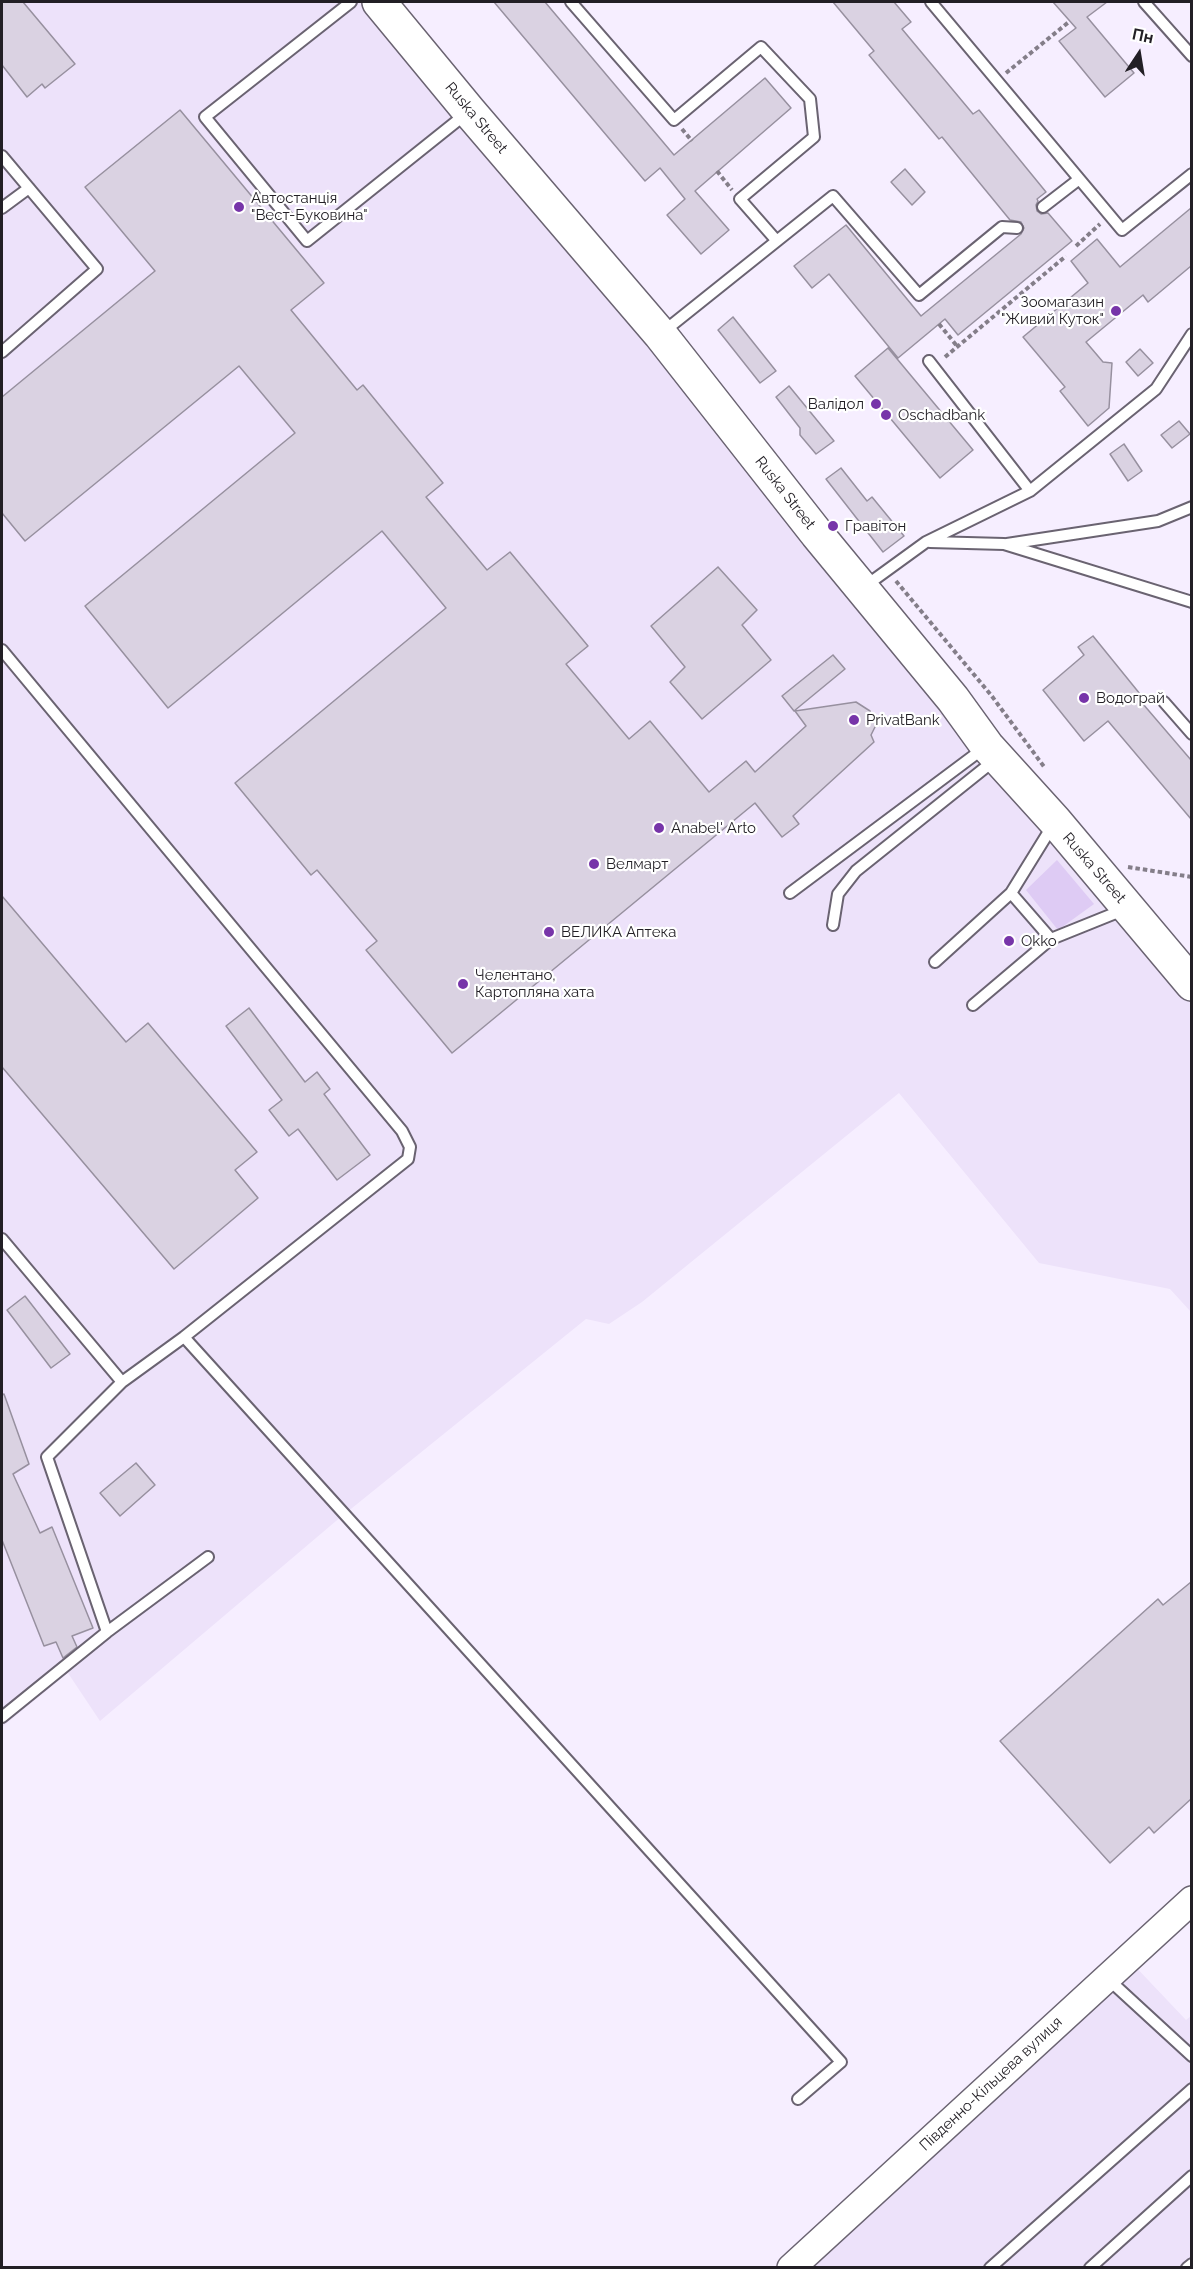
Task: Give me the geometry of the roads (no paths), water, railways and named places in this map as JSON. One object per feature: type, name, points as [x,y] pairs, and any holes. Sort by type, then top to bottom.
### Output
[{"type":"main road","name":"Ruska Street","points":[[379,2],[660,334],[875,580],[953,699],[992,752],[1055,821],[1191,984]]},
{"type":"street","name":"Південно-Кільцева вулиця","points":[[791,2268],[1191,1900]]},
{"type":"lane","points":[[351,2],[206,117],[307,241],[469,111]]},
{"type":"lane","points":[[571,2],[674,120],[761,47],[810,99],[814,137],[740,199],[776,240]]},
{"type":"lane","points":[[931,2],[1122,230],[1191,174]]},
{"type":"lane","points":[[1144,2],[1191,56]]},
{"type":"lane","points":[[2,156],[97,269],[2,352]]},
{"type":"lane","points":[[1043,207],[1078,180]]},
{"type":"lane","points":[[2,208],[28,188]]},
{"type":"lane","points":[[660,334],[832,196],[919,294],[1002,227],[1017,228]]},
{"type":"lane","points":[[875,580],[926,542],[1030,491],[1156,389],[1191,334]]},
{"type":"lane","points":[[931,364],[1030,491]]},
{"type":"lane","points":[[926,542],[1004,544],[1158,521],[1191,507]]},
{"type":"lane","points":[[1004,544],[1191,602]]},
{"type":"lane","points":[[2,650],[402,1131],[410,1147],[408,1159],[184,1337],[122,1382],[47,1457],[107,1632]]},
{"type":"lane","points":[[1164,702],[1191,734]]},
{"type":"lane","points":[[790,893],[992,752]]},
{"type":"lane","points":[[833,925],[838,894],[856,871],[992,752]]},
{"type":"lane","points":[[935,962],[1011,893],[1055,821]]},
{"type":"lane","points":[[1011,893],[1051,939]]},
{"type":"lane","points":[[973,1005],[1051,939],[1128,908]]},
{"type":"lane","points":[[2,1239],[122,1382]]},
{"type":"lane","points":[[184,1337],[841,2062],[798,2099]]},
{"type":"lane","points":[[2,1718],[107,1632],[208,1557]]},
{"type":"lane","points":[[1107,1978],[1191,2056]]},
{"type":"lane","points":[[990,2268],[1191,2089]]},
{"type":"lane","points":[[1090,2268],[1191,2175]]},
{"type":"lane","points":[[1187,2268],[1191,2264]]},
{"type":"place","name":"Автостанція \"Вест-Буковина\"","points":[[239,207]]},
{"type":"place","name":"Зоомагазин \"Живий Куток\"","points":[[1116,311]]},
{"type":"place","name":"Валідол","points":[[876,404]]},
{"type":"place","name":"Oschadbank","points":[[886,415]]},
{"type":"place","name":"Гравітон","points":[[833,526]]},
{"type":"place","name":"Водограй","points":[[1084,698]]},
{"type":"place","name":"PrivatBank","points":[[854,720]]},
{"type":"place","name":"Anabel' Arto","points":[[659,828]]},
{"type":"place","name":"Велмарт","points":[[594,864]]},
{"type":"place","name":"ВЕЛИКА Аптека","points":[[549,932]]},
{"type":"place","name":"Okko","points":[[1009,941]]},
{"type":"place","name":"Челентано, Картопляна хата","points":[[463,984]]}]
